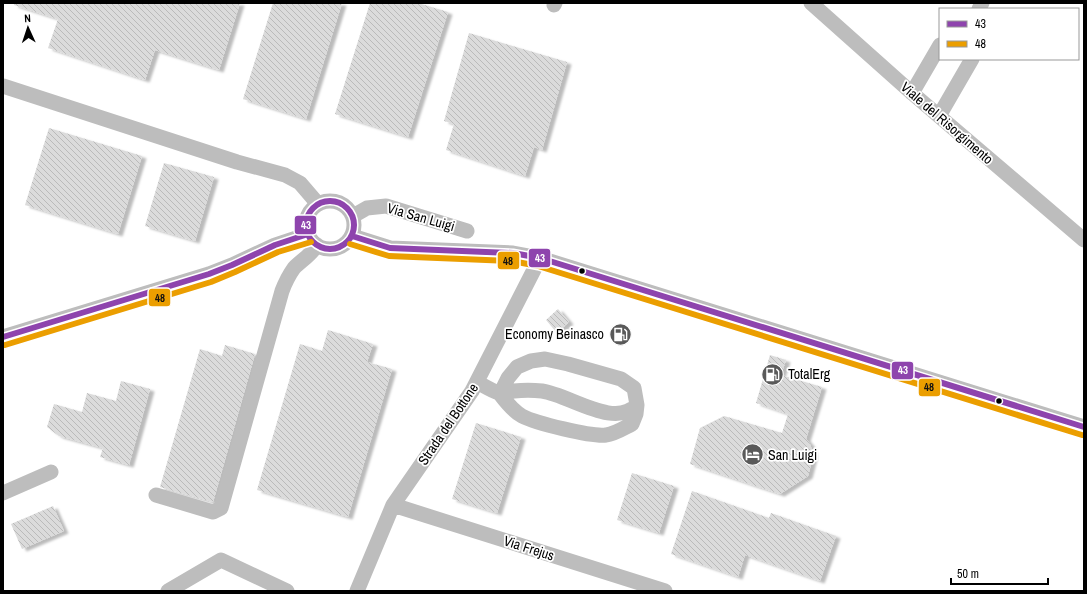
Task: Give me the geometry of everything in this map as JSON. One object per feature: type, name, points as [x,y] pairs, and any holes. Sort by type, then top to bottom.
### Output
[{"type":"street","name":"Viale del Risorgimento","points":[[811,3],[912,93],[1084,240]]},
{"type":"street","points":[[912,93],[939,47]]},
{"type":"street","points":[[939,116],[971,60]]},
{"type":"street","points":[[3,86],[237,162],[285,175],[300,183],[318,204]]},
{"type":"street","points":[[3,337],[209,274],[275,245],[313,240],[325,249],[336,249],[346,243],[352,236],[355,227],[353,216],[348,208],[340,203],[329,201],[318,204],[310,211],[306,224],[313,240],[312,253],[295,267],[282,291],[221,508],[213,512],[156,495]]},
{"type":"street","name":"Via San Luigi","points":[[353,216],[368,208],[386,206],[467,231]]},
{"type":"street","name":"Via San Luigi","points":[[352,236],[390,248],[513,253],[540,258],[1084,427]]},
{"type":"street","name":"Strada del Bottone","points":[[357,591],[392,505],[472,391],[540,258]]},
{"type":"street","points":[[477,382],[500,394],[509,405],[521,415],[541,423],[586,433],[606,435],[622,429],[632,424],[636,414],[637,396],[634,388],[621,379],[545,359],[530,361],[517,367],[508,378],[500,394]]},
{"type":"street","points":[[500,394],[517,391],[540,391],[554,393],[607,413],[631,411],[637,405]]},
{"type":"street","points":[[3,493],[51,472]]},
{"type":"street","name":"Via Frejus","points":[[392,505],[665,591]]},
{"type":"street","points":[[168,591],[221,560],[287,591]]},
{"type":"building","points":[[14,3],[240,3],[219,70],[155,50],[145,80],[48,48],[58,19],[14,5]]},
{"type":"building","points":[[273,3],[342,3],[306,119],[243,99]]},
{"type":"building","points":[[370,3],[418,3],[448,12],[408,137],[335,114]]},
{"type":"building","points":[[469,33],[567,62],[542,150],[534,147],[525,176],[446,150],[454,124],[444,121]]},
{"type":"building","points":[[49,128],[142,156],[118,234],[25,205]]},
{"type":"building","points":[[164,163],[214,177],[195,241],[145,226]]},
{"type":"building","points":[[558,309],[569,322],[557,333],[546,320]]},
{"type":"building","points":[[328,330],[373,344],[367,362],[392,369],[348,517],[257,490],[300,344],[322,351]]},
{"type":"building","points":[[225,345],[255,354],[213,502],[160,487],[200,349],[222,356]]},
{"type":"building","name":"San Luigi","points":[[770,355],[786,360],[781,375],[822,387],[806,439],[810,444],[813,453],[808,476],[780,494],[690,464],[700,428],[724,416],[782,433],[788,414],[756,403]]},
{"type":"building","points":[[121,381],[150,389],[129,465],[100,457],[103,448],[59,436],[47,427],[54,404],[82,412],[87,393],[116,401]]},
{"type":"building","points":[[476,423],[521,437],[497,513],[452,499]]},
{"type":"building","points":[[632,473],[674,486],[659,533],[617,520]]},
{"type":"building","points":[[692,491],[769,518],[771,513],[836,536],[820,581],[745,555],[738,577],[671,554]]},
{"type":"building","points":[[53,506],[64,531],[22,549],[11,524]]},
{"type":"transit line","name":"43","points":[[325,201],[335,201],[347,208],[354,220],[354,225],[354,230],[347,242],[335,249],[325,249],[317,245],[310,238],[306,230],[306,220],[310,212],[317,205],[325,201]]},
{"type":"transit line","name":"43","points":[[3,337],[209,274],[275,245],[308,234]]},
{"type":"transit line","name":"43","points":[[352,236],[390,248],[513,253],[540,258],[1084,427]]},
{"type":"transit line","name":"48","points":[[5,345],[211,282],[278,252],[311,242]]},
{"type":"transit line","name":"48","points":[[350,244],[389,256],[512,261],[538,266],[1082,435]]},
{"type":"place","name":"Economy Beinasco","points":[[620,334]]},
{"type":"place","name":"TotalErg","points":[[773,374]]},
{"type":"place","name":"San Luigi","points":[[753,455]]}]
